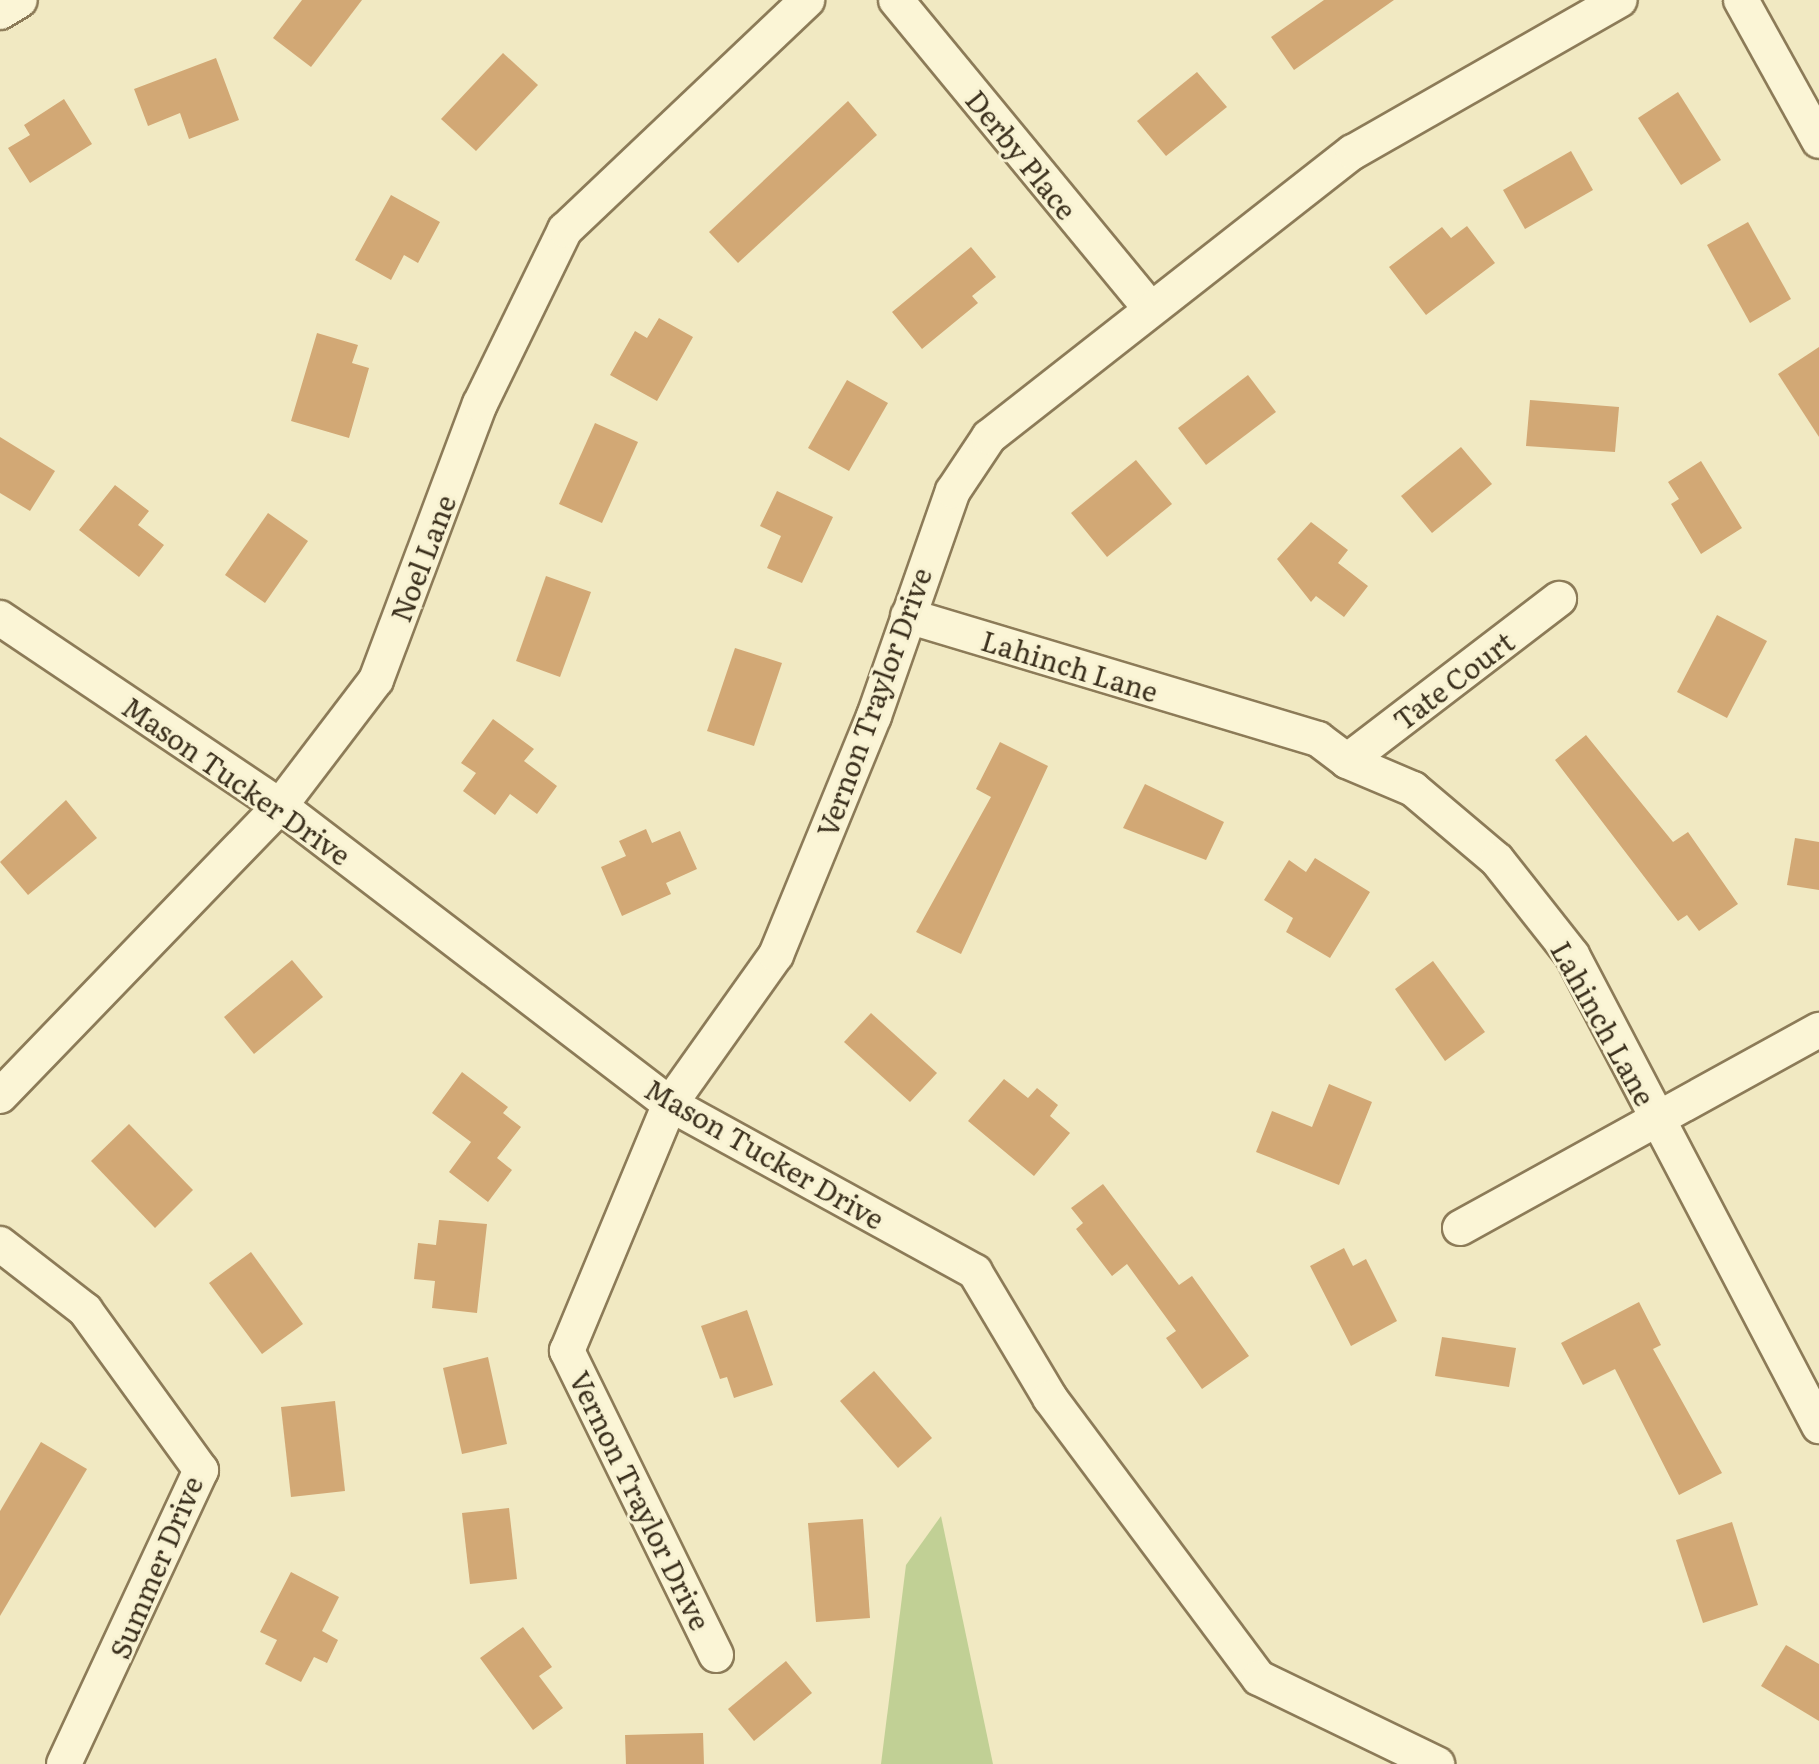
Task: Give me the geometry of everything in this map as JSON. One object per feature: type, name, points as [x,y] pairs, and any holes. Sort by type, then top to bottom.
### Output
[{"type":"street","points":[[0,12],[20,0]]},
{"type":"street","name":"Noel Lane","points":[[0,1096],[280,806],[376,680],[480,404],[565,230],[807,0]]},
{"type":"street","name":"Derby Place","points":[[896,0],[1149,307]]},
{"type":"street","name":"Vernon Traylor Drive","points":[[716,1655],[567,1351],[670,1104],[776,955],[874,716],[953,491],[989,437],[1149,307],[1353,152],[1620,0]]},
{"type":"street","points":[[1741,0],[1819,141]]},
{"type":"street","name":"Tate Court","points":[[1347,761],[1559,599]]},
{"type":"street","name":"Lahinch Lane","points":[[908,616],[1318,739],[1347,761],[1413,789],[1497,860],[1572,955],[1819,1426]]},
{"type":"street","name":"Mason Tucker Drive","points":[[0,618],[280,806],[670,1104],[975,1272],[1050,1398],[1259,1678],[1437,1764]]},
{"type":"street","points":[[1460,1228],[1659,1122],[1819,1030]]},
{"type":"street","name":"Summer Drive","points":[[0,1244],[85,1310],[201,1470],[64,1764]]},
{"type":"green space","points":[[941,1516],[993,1764],[881,1764],[906,1565]]},
{"type":"building","points":[[302,0],[362,0],[311,67],[273,38]]},
{"type":"building","points":[[1324,0],[1394,0],[1294,70],[1271,37]]},
{"type":"building","points":[[503,53],[538,85],[476,151],[441,119]]},
{"type":"building","points":[[216,58],[239,120],[189,139],[180,113],[148,126],[134,89]]},
{"type":"building","points":[[1197,72],[1227,107],[1166,156],[1137,121]]},
{"type":"building","points":[[1678,92],[1721,160],[1681,185],[1638,118]]},
{"type":"building","points":[[64,99],[92,144],[30,183],[8,148],[30,135],[24,125]]},
{"type":"building","points":[[848,101],[877,135],[738,263],[709,232]]},
{"type":"building","points":[[1571,151],[1593,190],[1525,229],[1503,190]]},
{"type":"building","points":[[391,195],[440,222],[418,263],[404,255],[391,280],[355,260]]},
{"type":"building","points":[[1748,222],[1791,299],[1750,323],[1707,245]]},
{"type":"building","points":[[1467,226],[1495,263],[1426,315],[1389,267],[1442,227],[1451,238]]},
{"type":"building","points":[[971,247],[996,277],[972,296],[978,303],[922,349],[892,312]]},
{"type":"building","points":[[659,318],[693,337],[657,401],[610,375],[635,331],[647,338]]},
{"type":"building","points":[[317,333],[358,345],[352,363],[369,368],[349,438],[291,421]]},
{"type":"building","points":[[1819,347],[1819,437],[1778,374]]},
{"type":"building","points":[[1248,375],[1276,412],[1206,465],[1178,428]]},
{"type":"building","points":[[847,380],[888,403],[849,471],[808,448]]},
{"type":"building","points":[[1530,400],[1619,407],[1615,452],[1526,446]]},
{"type":"building","points":[[595,423],[638,442],[602,523],[559,504]]},
{"type":"building","points":[[0,437],[55,471],[30,511],[0,493]]},
{"type":"building","points":[[1461,447],[1492,484],[1432,533],[1401,496]]},
{"type":"building","points":[[1136,460],[1172,504],[1107,557],[1071,513]]},
{"type":"building","points":[[1701,461],[1742,528],[1701,554],[1671,504],[1679,499],[1668,482]]},
{"type":"building","points":[[115,485],[149,511],[138,525],[164,545],[139,577],[79,530]]},
{"type":"building","points":[[777,491],[833,517],[802,583],[767,568],[781,536],[760,526]]},
{"type":"building","points":[[268,513],[308,541],[265,603],[225,575]]},
{"type":"building","points":[[1311,522],[1348,550],[1338,563],[1368,586],[1344,617],[1316,596],[1311,602],[1277,559]]},
{"type":"building","points":[[546,576],[591,592],[560,677],[516,661]]},
{"type":"building","points":[[1717,615],[1767,641],[1727,718],[1677,692]]},
{"type":"building","points":[[735,648],[782,663],[754,746],[707,731]]},
{"type":"building","points":[[493,719],[534,749],[524,761],[557,786],[537,814],[510,794],[495,815],[463,791],[476,773],[461,763]]},
{"type":"building","points":[[1586,735],[1673,842],[1688,832],[1738,904],[1699,931],[1687,915],[1678,921],[1555,760]]},
{"type":"building","points":[[1000,742],[1048,766],[961,954],[916,932],[991,797],[976,789]]},
{"type":"building","points":[[1145,784],[1224,822],[1206,860],[1123,828]]},
{"type":"building","points":[[66,800],[97,838],[28,895],[0,862]]},
{"type":"building","points":[[646,829],[652,843],[680,831],[697,869],[666,883],[671,894],[622,916],[601,867],[626,856],[619,841]]},
{"type":"building","points":[[1795,838],[1819,842],[1819,890],[1787,885]]},
{"type":"building","points":[[1315,858],[1370,892],[1330,958],[1286,932],[1293,918],[1264,900],[1289,860],[1306,872]]},
{"type":"building","points":[[292,960],[323,997],[254,1054],[224,1017]]},
{"type":"building","points":[[1433,961],[1485,1032],[1445,1061],[1395,989]]},
{"type":"building","points":[[871,1013],[937,1073],[910,1102],[844,1042]]},
{"type":"building","points":[[462,1072],[508,1107],[503,1113],[521,1127],[497,1158],[512,1170],[488,1202],[449,1172],[471,1142],[432,1113]]},
{"type":"building","points":[[1004,1079],[1028,1098],[1037,1088],[1058,1105],[1050,1116],[1070,1133],[1034,1176],[968,1121]]},
{"type":"building","points":[[1329,1084],[1372,1102],[1339,1185],[1256,1152],[1272,1111],[1312,1127]]},
{"type":"building","points":[[129,1124],[193,1190],[155,1228],[91,1161]]},
{"type":"building","points":[[1103,1184],[1179,1285],[1192,1276],[1249,1356],[1202,1389],[1166,1338],[1176,1331],[1127,1264],[1112,1276],[1076,1229],[1083,1223],[1071,1208]]},
{"type":"building","points":[[439,1220],[487,1224],[477,1313],[432,1308],[435,1281],[414,1279],[418,1243],[436,1245]]},
{"type":"building","points":[[1344,1248],[1353,1266],[1366,1259],[1397,1321],[1351,1346],[1310,1266]]},
{"type":"building","points":[[251,1252],[303,1324],[262,1354],[209,1283]]},
{"type":"building","points":[[1639,1302],[1661,1345],[1653,1349],[1722,1473],[1679,1495],[1615,1369],[1583,1385],[1561,1343]]},
{"type":"building","points":[[747,1310],[773,1385],[734,1398],[727,1377],[720,1379],[701,1326]]},
{"type":"building","points":[[1442,1337],[1516,1348],[1509,1387],[1435,1376]]},
{"type":"building","points":[[488,1357],[507,1444],[462,1454],[443,1368]]},
{"type":"building","points":[[874,1371],[932,1438],[898,1468],[840,1401]]},
{"type":"building","points":[[335,1401],[345,1491],[291,1497],[281,1407]]},
{"type":"building","points":[[41,1442],[87,1469],[0,1616],[0,1511]]},
{"type":"building","points":[[509,1508],[517,1579],[470,1584],[462,1513]]},
{"type":"building","points":[[863,1519],[870,1618],[816,1622],[808,1523]]},
{"type":"building","points":[[1732,1522],[1758,1605],[1703,1623],[1676,1540]]},
{"type":"building","points":[[291,1572],[339,1597],[322,1631],[338,1640],[327,1663],[314,1657],[301,1682],[265,1664],[277,1640],[260,1632]]},
{"type":"building","points":[[523,1627],[552,1667],[539,1676],[563,1708],[533,1730],[480,1658]]},
{"type":"building","points":[[1786,1645],[1819,1664],[1819,1721],[1761,1686]]},
{"type":"building","points":[[786,1661],[812,1693],[754,1741],[728,1709]]},
{"type":"building","points":[[703,1733],[704,1764],[626,1764],[625,1735]]}]
